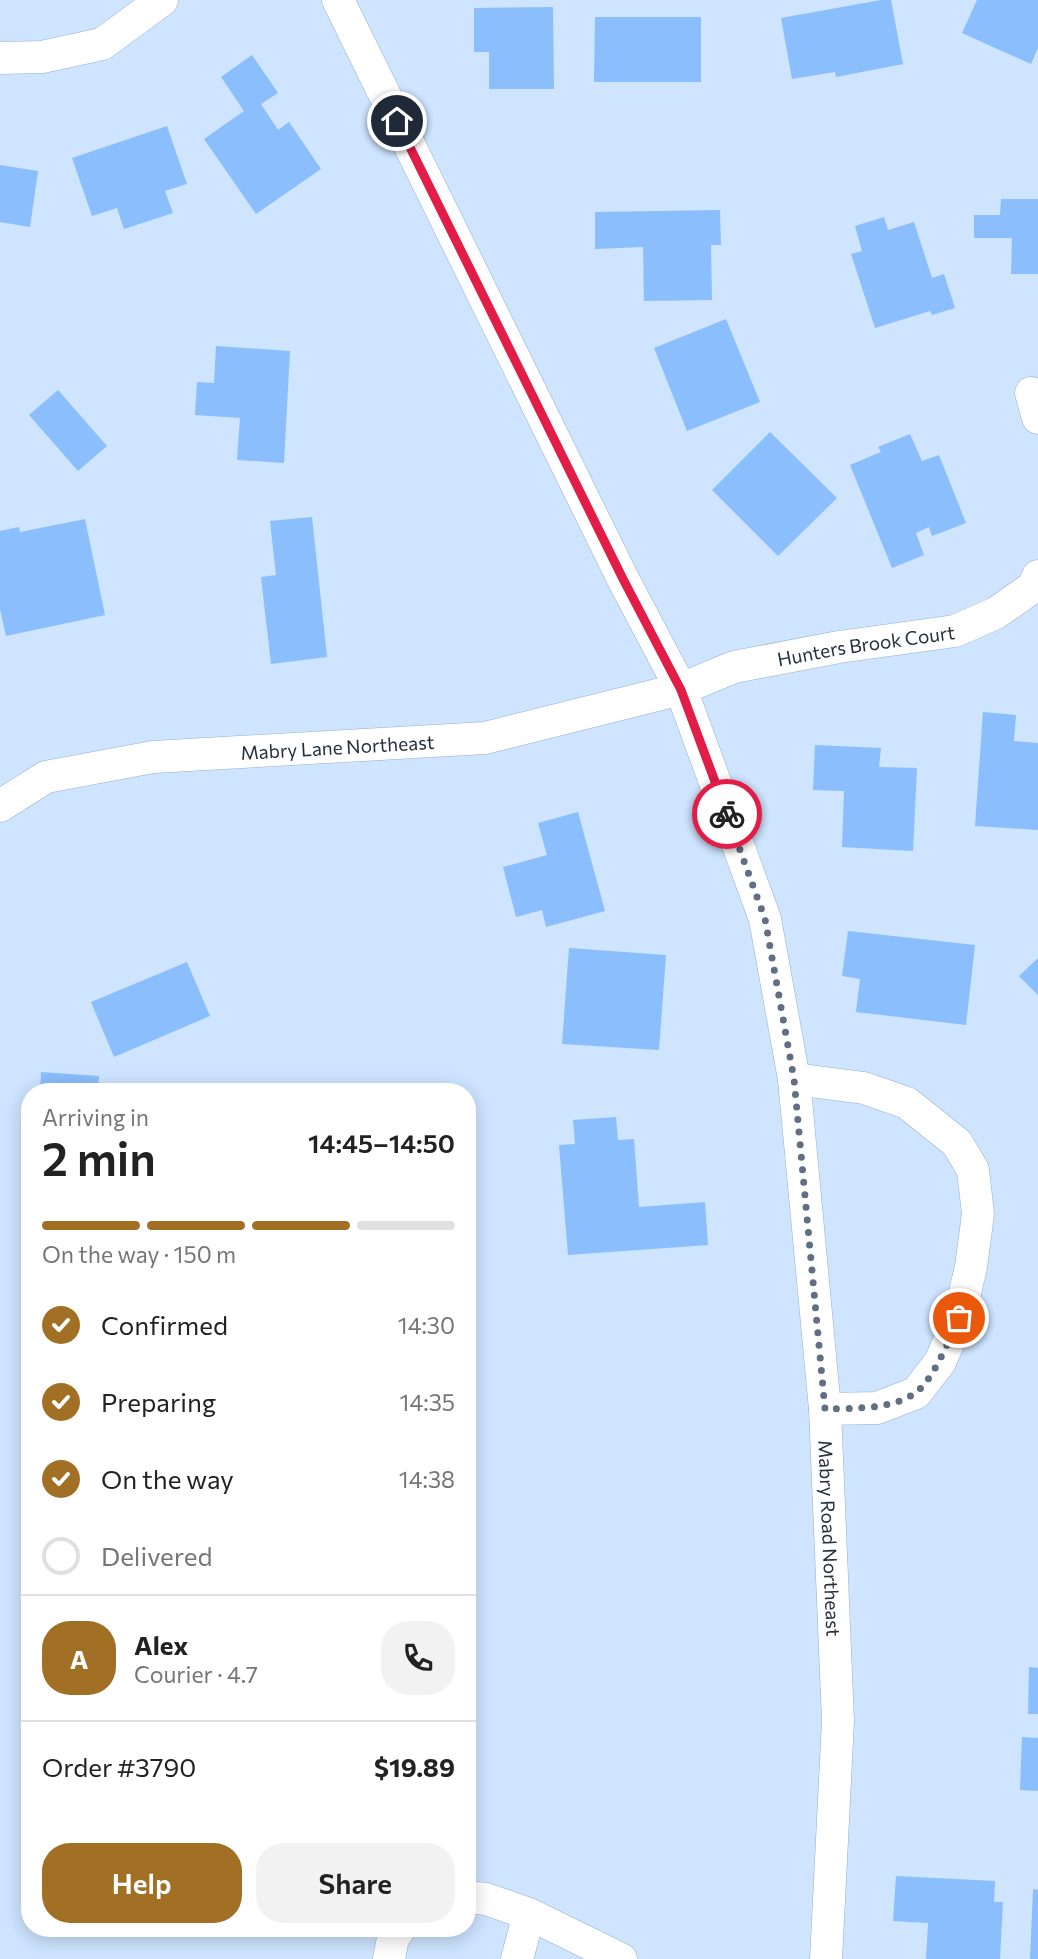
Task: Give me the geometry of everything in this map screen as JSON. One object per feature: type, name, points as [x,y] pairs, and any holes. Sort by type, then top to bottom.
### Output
[{"type":"street","points":[[0,58],[41,57],[102,44],[162,0]]},
{"type":"street","name":"Mabry Road Northeast","points":[[338,0],[623,579],[681,690],[765,919],[794,1079],[825,1409],[838,1721],[826,1959]]},
{"type":"street","name":"Hunters Brook Court","points":[[681,690],[734,667],[839,647],[955,631],[996,613],[1036,585]]},
{"type":"street","name":"Mabry Lane Northeast","points":[[0,806],[46,777],[153,757],[485,738],[681,690]]},
{"type":"street","points":[[794,1079],[864,1088],[907,1103],[957,1143],[973,1170],[978,1214],[971,1267],[959,1318],[940,1362],[916,1393],[877,1408],[825,1409]]},
{"type":"street","points":[[476,1898],[529,1914],[621,1959]]},
{"type":"street","points":[[517,1959],[529,1914]]},
{"type":"street","points":[[389,1959],[394,1937]]},
{"type":"building","points":[[891,0],[903,64],[836,77],[835,72],[792,79],[781,18]]},
{"type":"building","points":[[977,0],[1038,0],[1038,48],[1031,64],[962,33]]},
{"type":"building","points":[[553,7],[554,89],[489,89],[489,52],[474,52],[474,8]]},
{"type":"building","points":[[595,17],[701,17],[701,82],[594,82]]},
{"type":"building","points":[[252,55],[278,93],[261,104],[278,130],[289,122],[321,169],[256,214],[204,139],[244,111],[221,77]]},
{"type":"building","points":[[167,126],[187,184],[165,191],[173,213],[124,229],[117,208],[92,216],[72,158]]},
{"type":"building","points":[[0,165],[38,171],[30,227],[0,222]]},
{"type":"building","points":[[1001,199],[1038,199],[1038,274],[1011,274],[1012,238],[974,238],[974,215],[1000,215]]},
{"type":"building","points":[[720,210],[721,245],[711,245],[712,300],[644,301],[643,247],[595,249],[595,212]]},
{"type":"building","points":[[884,217],[888,230],[914,222],[932,278],[944,274],[955,308],[932,315],[930,311],[875,328],[851,254],[862,251],[855,226]]},
{"type":"building","points":[[726,319],[760,402],[687,431],[654,348]]},
{"type":"building","points":[[216,346],[290,351],[284,463],[237,460],[240,418],[195,415],[197,382],[214,383]]},
{"type":"building","points":[[58,390],[107,446],[78,471],[29,415]]},
{"type":"building","points":[[770,432],[837,498],[778,556],[712,490]]},
{"type":"building","points":[[910,434],[922,461],[939,455],[966,523],[932,536],[929,527],[916,533],[924,555],[892,568],[850,465],[881,452],[878,447]]},
{"type":"building","points":[[312,517],[327,657],[271,664],[261,577],[276,575],[270,521]]},
{"type":"building","points":[[85,519],[105,615],[6,636],[0,609],[0,531],[19,527],[20,532]]},
{"type":"building","points":[[983,712],[1016,715],[1014,741],[1038,743],[1038,830],[975,826]]},
{"type":"building","points":[[815,745],[881,748],[879,767],[917,768],[913,851],[842,847],[844,791],[813,790]]},
{"type":"building","points":[[578,812],[605,911],[546,927],[542,910],[516,917],[503,867],[547,855],[538,823]]},
{"type":"building","points":[[848,931],[975,945],[966,1025],[856,1012],[860,979],[842,976]]},
{"type":"building","points":[[569,948],[666,955],[659,1050],[562,1044]]},
{"type":"building","points":[[1038,958],[1038,995],[1019,976]]},
{"type":"building","points":[[187,962],[210,1016],[114,1057],[91,1002]]},
{"type":"building","points":[[41,1072],[99,1076],[99,1083],[40,1083]]},
{"type":"building","points":[[616,1117],[618,1140],[634,1139],[639,1207],[705,1202],[708,1245],[568,1255],[559,1145],[575,1144],[573,1120]]},
{"type":"building","points":[[1029,1667],[1038,1668],[1038,1714],[1028,1714]]},
{"type":"building","points":[[1022,1737],[1038,1738],[1038,1791],[1020,1790]]},
{"type":"building","points":[[896,1876],[995,1881],[994,1902],[1003,1902],[1000,1959],[926,1959],[928,1923],[893,1921]]},
{"type":"building","points":[[1033,1889],[1038,1890],[1038,1959],[1030,1959]]},
{"type":"way so far","points":[[727,814],[765,919],[794,1079],[825,1409],[877,1408],[916,1393],[940,1362],[959,1318]]},
{"type":"route","points":[[397,121],[623,579],[681,690],[727,814]]}]
